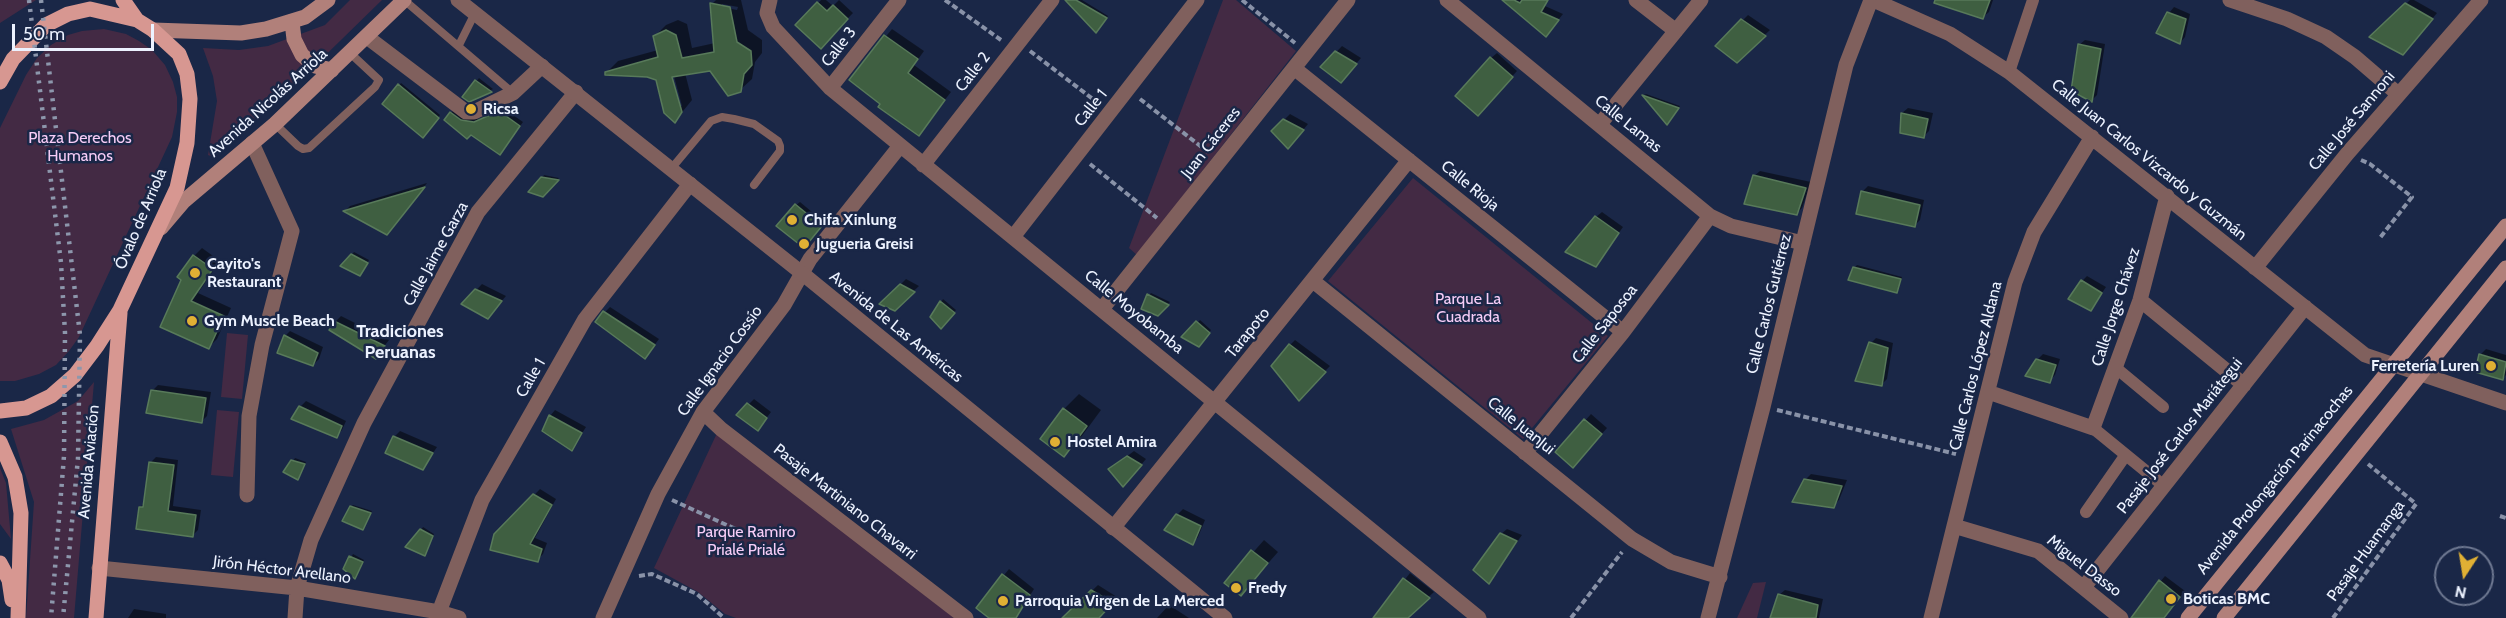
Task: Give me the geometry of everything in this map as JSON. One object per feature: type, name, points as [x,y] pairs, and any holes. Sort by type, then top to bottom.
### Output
[{"type":"main road","points":[[123,0],[137,20]]},
{"type":"main road","points":[[153,30],[241,33],[292,22],[305,17],[328,0]]},
{"type":"main road","name":"Avenida Nicolás Arriola","points":[[157,233],[184,201],[274,124],[404,0]]},
{"type":"main road","name":"Óvalo de Arriola","points":[[0,82],[13,59],[46,25],[68,14],[90,9],[137,20],[153,30],[179,54],[187,74],[190,99],[187,143],[177,188],[120,310],[98,346],[75,375],[51,396],[26,408],[0,411]]},
{"type":"main road","points":[[292,22],[294,39],[302,55],[315,66],[332,70]]},
{"type":"main road","name":"Avenida Prolongación Parinacochas","points":[[2188,618],[2506,226]]},
{"type":"main road","points":[[2224,618],[2506,268]]},
{"type":"main road","name":"Avenida Aviación","points":[[96,618],[120,310]]},
{"type":"main road","points":[[0,442],[15,477],[21,513],[17,618]]},
{"type":"main road","points":[[0,563],[9,580],[17,618]]},
{"type":"street","name":"Avenida de Las Américas","points":[[458,0],[802,274],[1225,618]]},
{"type":"street","name":"Calle Moyobamba","points":[[770,0],[767,13],[773,27],[830,88],[1479,618]]},
{"type":"street","name":"Calle 3","points":[[830,88],[899,0]]},
{"type":"street","name":"Calle 2","points":[[923,165],[1052,0]]},
{"type":"street","name":"Calle 1","points":[[1014,237],[1197,0]]},
{"type":"street","name":"Juan Cáceres","points":[[1102,309],[1348,0]]},
{"type":"street","name":"Calle Lamas","points":[[1447,0],[1710,216],[1731,226],[1803,243]]},
{"type":"street","points":[[1636,0],[1676,32]]},
{"type":"street","points":[[1600,124],[1701,0]]},
{"type":"street","name":"Calle Juan Carlos Vizcardo y Guzmán","points":[[1872,0],[1950,34],[2009,72],[2365,355],[2506,403]]},
{"type":"street","name":"Calle Carlos Gutiérrez","points":[[1708,618],[1846,65],[1872,0]]},
{"type":"street","points":[[2009,72],[2033,0]]},
{"type":"street","points":[[2230,0],[2287,19],[2326,36],[2355,57],[2398,94]]},
{"type":"street","name":"Calle José Sannoni","points":[[2255,268],[2347,154],[2481,0]]},
{"type":"street","points":[[367,37],[466,112],[474,112],[513,93],[542,66]]},
{"type":"street","name":"Calle Rioja","points":[[1294,68],[1623,332]]},
{"type":"street","name":"Calle Jaime Garza","points":[[295,618],[297,588],[311,540],[364,423],[478,212],[576,92]]},
{"type":"street","name":"Calle Carlos López Aldana","points":[[1931,618],[2015,282],[2024,257],[2048,207],[2092,137]]},
{"type":"street","points":[[247,495],[249,416],[262,345],[292,231],[252,143]]},
{"type":"street","name":"Calle Ignacio Cossío","points":[[603,618],[658,494],[703,412],[784,304],[810,259],[900,146]]},
{"type":"street","name":"Tarapoto","points":[[1113,528],[1409,160]]},
{"type":"street","name":"Calle 1","points":[[439,612],[482,500],[585,319],[690,184]]},
{"type":"street","name":"Calle Jorge Chávez","points":[[2093,428],[2140,300],[2167,196]]},
{"type":"street","name":"Calle Saposoa","points":[[1525,453],[1623,332],[1710,216]]},
{"type":"street","name":"Calle JuanJui","points":[[1313,281],[1632,540],[1671,562],[1720,577]]},
{"type":"street","points":[[2140,300],[2244,384]]},
{"type":"street","name":"Pasaje José Carlos Mariátegui","points":[[2084,587],[2305,307]]},
{"type":"street","points":[[2116,368],[2163,407]]},
{"type":"street","points":[[1988,392],[2093,428],[2164,486]]},
{"type":"street","name":"Pasaje Martiniano Chavarri","points":[[703,412],[721,429],[966,618]]},
{"type":"street","points":[[2086,512],[2125,456]]},
{"type":"street","name":"Miguel Dasso","points":[[1954,526],[2038,550],[2121,618]]},
{"type":"street","name":"Jirón Héctor Arellano","points":[[99,568],[297,588],[439,612],[459,618]]},
{"type":"lane","points":[[404,0],[513,93]]},
{"type":"lane","points":[[459,45],[475,13]]},
{"type":"lane","points":[[274,124],[298,146],[303,149],[309,148],[375,87],[379,80],[350,53]]},
{"type":"lane","points":[[671,169],[711,121],[722,117],[734,119],[754,124],[778,141],[780,146],[780,151],[754,185]]},
{"type":"path","points":[[945,0],[1016,45],[1110,113]]},
{"type":"path","points":[[1242,0],[1306,52]]},
{"type":"path","points":[[1128,89],[1220,162]]},
{"type":"path","points":[[1078,154],[1168,227]]},
{"type":"path","points":[[2347,154],[2370,164],[2412,197],[2379,240]]},
{"type":"path","points":[[1762,407],[1971,457]]},
{"type":"path","name":"Pasaje Huamanga","points":[[2333,618],[2416,504],[2356,454]]},
{"type":"path","points":[[658,494],[742,532]]},
{"type":"path","points":[[2500,516],[2506,518]]},
{"type":"path","points":[[1571,618],[1632,540]]},
{"type":"path","points":[[621,578],[652,574],[697,594],[724,618]]},
{"type":"green space","points":[[0,0],[36,0],[0,23]]},
{"type":"green space","points":[[350,0],[382,0],[299,81],[213,157],[208,155],[217,101],[213,76],[203,48],[239,50],[268,46],[325,25]]},
{"type":"green space","points":[[1223,0],[1236,0],[1296,51],[1137,255],[1129,248]]},
{"type":"green space","name":"Plaza Derechos Humanos","points":[[104,29],[126,34],[139,41],[152,50],[165,65],[177,97],[177,112],[172,137],[79,337],[56,365],[39,374],[15,381],[0,381],[0,128],[37,58],[51,45],[68,35]]},
{"type":"green space","name":"Parque La Cuadrada","points":[[1413,178],[1608,336],[1523,439],[1328,281]]},
{"type":"green space","points":[[227,333],[248,335],[242,399],[221,397]]},
{"type":"green space","points":[[94,382],[74,618],[26,618],[34,502],[11,429],[44,420],[78,401]]},
{"type":"green space","points":[[217,410],[239,412],[233,477],[211,475]]},
{"type":"green space","name":"Parque Ramiro Prialé Prialé","points":[[718,431],[954,618],[736,618],[725,614],[698,592],[654,568]]},
{"type":"green space","points":[[0,468],[6,483],[11,539],[0,524]]},
{"type":"green space","points":[[1766,582],[1757,618],[1737,618],[1753,583]]},
{"type":"building","points":[[1065,0],[1076,0],[1107,18],[1096,33]]},
{"type":"building","points":[[1502,0],[1514,0],[1520,3],[1522,0],[1548,0],[1541,12],[1559,20],[1546,37]]},
{"type":"building","points":[[1935,0],[1990,0],[1983,19],[1934,3]]},
{"type":"building","points":[[817,2],[827,11],[833,5],[848,19],[821,49],[795,25]]},
{"type":"building","points":[[710,3],[730,7],[737,42],[751,51],[752,65],[744,74],[741,92],[728,96],[710,71],[672,77],[682,112],[675,123],[664,113],[656,80],[647,77],[605,75],[605,72],[658,57],[653,36],[666,30],[676,35],[682,58],[714,52]]},
{"type":"building","points":[[2405,3],[2433,19],[2403,55],[2369,37]]},
{"type":"building","points":[[2167,12],[2186,19],[2180,44],[2156,33]]},
{"type":"building","points":[[1741,19],[1766,36],[1737,63],[1715,46]]},
{"type":"building","points":[[884,35],[918,59],[908,73],[945,100],[919,136],[878,107],[880,104],[849,80]]},
{"type":"building","points":[[2078,44],[2101,49],[2092,102],[2071,91]]},
{"type":"building","points":[[1335,51],[1357,64],[1341,83],[1320,67]]},
{"type":"building","points":[[1490,57],[1513,77],[1478,116],[1455,96]]},
{"type":"building","points":[[475,80],[492,92],[469,102],[462,97]]},
{"type":"building","name":"Ricsa","points":[[398,84],[439,118],[423,138],[382,104]]},
{"type":"building","points":[[1642,95],[1679,108],[1667,125]]},
{"type":"building","points":[[499,111],[520,126],[500,155],[471,135],[467,139],[444,120],[450,112],[461,120],[474,122]]},
{"type":"building","points":[[1901,113],[1928,119],[1924,138],[1900,133]]},
{"type":"building","points":[[1283,119],[1304,130],[1288,149],[1271,131]]},
{"type":"building","points":[[1753,175],[1806,188],[1797,215],[1744,204]]},
{"type":"building","points":[[541,177],[559,180],[543,197],[528,192]]},
{"type":"building","points":[[425,187],[387,235],[343,211]]},
{"type":"building","points":[[1861,191],[1920,205],[1915,227],[1856,214]]},
{"type":"building","points":[[795,204],[822,226],[804,248],[776,226]]},
{"type":"building","points":[[1595,216],[1619,233],[1596,267],[1565,252]]},
{"type":"building","points":[[351,254],[368,263],[360,276],[340,266]]},
{"type":"building","name":"Gym Muscle Beach","points":[[193,255],[213,269],[191,301],[224,316],[209,349],[160,327],[181,280],[177,277]]},
{"type":"building","points":[[1853,267],[1901,279],[1897,293],[1848,280]]},
{"type":"building","points":[[2081,280],[2102,293],[2091,311],[2068,299]]},
{"type":"building","points":[[900,284],[915,292],[895,311],[879,304]]},
{"type":"building","points":[[475,289],[502,301],[488,319],[461,304]]},
{"type":"building","points":[[1147,294],[1169,305],[1158,316],[1141,309]]},
{"type":"building","points":[[940,301],[955,313],[941,329],[930,317]]},
{"type":"building","points":[[603,311],[655,345],[645,359],[595,322]]},
{"type":"building","points":[[334,321],[385,346],[376,359],[329,330]]},
{"type":"building","points":[[1196,321],[1210,333],[1199,347],[1181,337]]},
{"type":"building","points":[[284,335],[318,353],[313,366],[277,353]]},
{"type":"building","points":[[1869,342],[1888,348],[1882,386],[1855,381]]},
{"type":"building","points":[[1289,344],[1326,372],[1299,401],[1271,366]]},
{"type":"building","name":"Ferretería Luren","points":[[2479,354],[2506,362],[2503,380],[2475,372]]},
{"type":"building","points":[[2036,359],[2056,365],[2050,383],[2025,376]]},
{"type":"building","points":[[151,390],[206,398],[202,423],[146,413]]},
{"type":"building","points":[[747,403],[767,418],[758,431],[736,415]]},
{"type":"building","points":[[299,406],[342,426],[337,438],[291,419]]},
{"type":"building","points":[[1063,408],[1087,426],[1064,457],[1040,439]]},
{"type":"building","points":[[549,415],[582,433],[572,451],[542,431]]},
{"type":"building","points":[[1584,419],[1602,434],[1573,468],[1555,452]]},
{"type":"building","points":[[393,436],[433,453],[423,470],[385,453]]},
{"type":"building","points":[[1127,456],[1142,465],[1123,487],[1108,469]]},
{"type":"building","points":[[291,460],[305,464],[298,480],[283,472]]},
{"type":"building","points":[[149,462],[174,465],[168,511],[196,515],[193,537],[136,529],[139,507],[143,507]]},
{"type":"building","points":[[1804,479],[1842,486],[1834,508],[1792,502]]},
{"type":"building","points":[[533,494],[552,505],[530,544],[542,549],[538,562],[490,550],[494,534]]},
{"type":"building","points":[[350,506],[371,513],[363,530],[342,521]]},
{"type":"building","points":[[1176,514],[1201,526],[1193,545],[1164,530]]},
{"type":"building","points":[[420,529],[433,536],[425,556],[405,547]]},
{"type":"building","points":[[1500,533],[1517,541],[1489,584],[1473,570]]},
{"type":"building","points":[[1251,550],[1268,563],[1241,596],[1224,583]]},
{"type":"building","points":[[349,556],[363,562],[355,579],[343,569]]},
{"type":"building","name":"Parroquia Virgen de La Merced","points":[[1002,574],[1030,595],[1016,618],[989,618],[976,608]]},
{"type":"building","points":[[1403,578],[1430,598],[1408,618],[1373,618]]},
{"type":"building","points":[[2159,580],[2180,597],[2164,618],[2131,618]]},
{"type":"building","points":[[1091,590],[1113,603],[1099,618],[1062,618]]},
{"type":"building","points":[[1778,594],[1818,605],[1816,618],[1770,618]]},
{"type":"railway","points":[[29,0],[61,263],[65,333],[64,456],[51,618]]},
{"type":"railway","points":[[41,0],[80,335],[78,458],[63,618]]},
{"type":"place","name":"Ricsa","points":[[471,109]]},
{"type":"place","name":"Chifa Xinlung","points":[[792,220]]},
{"type":"place","name":"Jugueria Greisi","points":[[804,244]]},
{"type":"place","name":"Cayito's Restaurant","points":[[195,273]]},
{"type":"place","name":"Gym Muscle Beach","points":[[192,321]]},
{"type":"place","name":"Ferretería Luren","points":[[2491,366]]},
{"type":"place","name":"Hostel Amira","points":[[1055,442]]},
{"type":"place","name":"Fredy","points":[[1236,588]]},
{"type":"place","name":"Boticas BMC","points":[[2171,599]]},
{"type":"place","name":"Parroquia Virgen de La Merced","points":[[1003,601]]},
{"type":"district","name":"Tradiciones Peruanas","points":[[400,342]]}]
